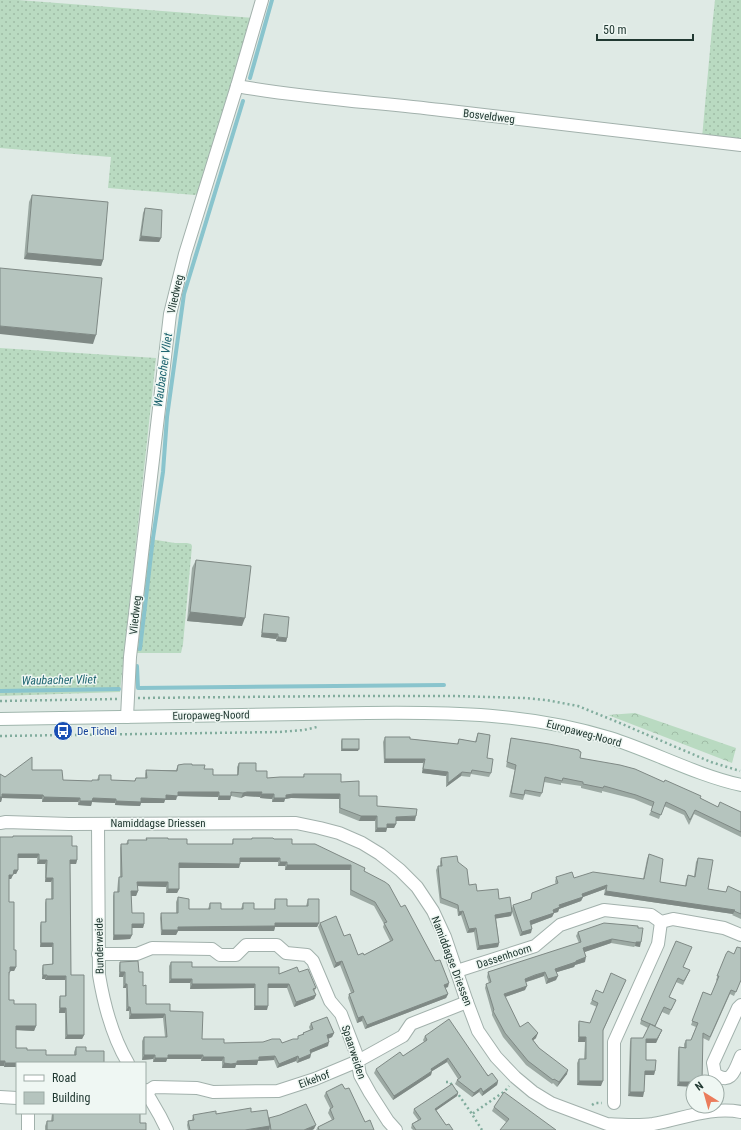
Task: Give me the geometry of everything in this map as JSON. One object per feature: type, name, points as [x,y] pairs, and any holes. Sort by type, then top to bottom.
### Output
[{"type":"street","name":"Vliedweg","points":[[127,717],[130,657],[170,314],[185,254],[262,0]]},
{"type":"street","name":"Bosveldweg","points":[[237,86],[270,92],[432,109],[741,145]]},
{"type":"street","name":"Europaweg-Noord","points":[[0,719],[421,712],[485,715],[525,719],[575,728],[610,738],[646,751],[712,778],[741,785]]},
{"type":"street","name":"Namiddagse Driessen","points":[[0,823],[296,823],[339,833],[362,843],[380,854],[400,870],[417,887],[433,911],[478,1031],[496,1057],[515,1077],[533,1092],[552,1103],[615,1127],[652,1124],[696,1114]]},
{"type":"street","name":"Bunderweide","points":[[98,824],[98,954],[100,981],[109,1019],[128,1062]]},
{"type":"street","name":"Dassenhoorn","points":[[457,972],[536,946],[560,925],[604,910],[651,915],[661,922],[673,920],[724,928],[741,935]]},
{"type":"street","points":[[614,1103],[614,1042],[658,944],[661,922]]},
{"type":"street","name":"Spaarweiden","points":[[98,954],[138,954],[152,948],[212,949],[220,955],[236,955],[246,945],[277,945],[286,953],[307,955],[314,961],[330,1001],[341,1014],[356,1053],[360,1075],[388,1121],[396,1130]]},
{"type":"street","name":"Eikehof","points":[[146,1091],[154,1087],[197,1088],[213,1092],[278,1092],[358,1062],[403,1036],[411,1024],[467,1002]]},
{"type":"street","points":[[715,1074],[713,1063],[738,1008],[741,1005]]},
{"type":"street","points":[[725,1078],[732,1076],[741,1056]]},
{"type":"street","points":[[146,1094],[167,1130]]},
{"type":"street","points":[[0,1097],[16,1098]]},
{"type":"street","name":"Namiddagse Driessen","points":[[725,1111],[741,1112]]},
{"type":"street","points":[[28,1114],[28,1130]]},
{"type":"path","points":[[0,701],[128,699]]},
{"type":"path","name":"Europaweg-Noord","points":[[0,736],[279,732],[318,727]]},
{"type":"path","points":[[472,1114],[505,1091],[515,1077]]},
{"type":"path","points":[[446,1082],[450,1082],[482,1130]]},
{"type":"green space","points":[[0,0],[18,0],[254,18],[201,191],[195,195],[108,188],[111,157],[0,148]]},
{"type":"green space","points":[[715,0],[741,0],[741,141],[702,138]]},
{"type":"green space","points":[[0,348],[156,358],[120,692],[0,696]]},
{"type":"green space","points":[[150,539],[175,543],[187,543],[191,544],[192,546],[181,653],[135,653],[140,602]]},
{"type":"green space","points":[[635,713],[736,748],[732,763],[608,715]]},
{"type":"building","points":[[32,195],[108,202],[103,260],[27,253]]},
{"type":"building","points":[[145,208],[162,210],[161,238],[141,236]]},
{"type":"building","points":[[0,268],[102,278],[96,335],[0,326]]},
{"type":"building","points":[[196,560],[251,566],[245,618],[190,612]]},
{"type":"building","points":[[264,614],[289,617],[287,638],[278,637],[278,634],[262,633]]},
{"type":"building","points":[[478,733],[490,735],[487,758],[493,759],[491,773],[472,770],[471,773],[462,772],[448,783],[448,772],[423,769],[425,759],[385,759],[385,737],[410,737],[410,739],[458,744],[459,739],[476,742]]},
{"type":"building","points":[[511,738],[579,750],[581,752],[580,758],[635,769],[701,796],[700,798],[718,807],[720,802],[741,812],[741,832],[695,810],[690,820],[685,811],[666,802],[661,815],[651,811],[654,802],[636,795],[604,786],[603,788],[563,778],[562,781],[545,777],[542,793],[525,790],[524,795],[511,793],[516,765],[507,762]]},
{"type":"building","points":[[342,739],[359,739],[359,749],[342,749]]},
{"type":"building","points":[[32,757],[32,770],[62,770],[63,780],[92,781],[99,780],[99,775],[111,775],[111,780],[135,781],[136,778],[147,778],[146,770],[177,771],[178,765],[184,764],[205,765],[204,769],[213,769],[213,775],[238,775],[239,763],[256,763],[256,771],[267,771],[267,778],[304,777],[304,774],[341,774],[341,782],[359,781],[359,796],[377,796],[377,806],[417,809],[416,816],[396,817],[396,824],[387,824],[387,828],[377,828],[377,816],[361,816],[340,808],[340,794],[293,794],[286,795],[286,798],[274,798],[274,794],[261,794],[262,792],[231,792],[231,796],[219,796],[219,792],[178,792],[178,796],[166,795],[166,799],[141,798],[141,802],[93,798],[92,801],[80,801],[80,798],[44,797],[43,795],[2,794],[2,797],[0,797],[0,774],[5,777]]},
{"type":"building","points":[[72,836],[72,846],[77,846],[77,860],[70,860],[71,975],[84,975],[84,1035],[67,1035],[66,1008],[60,1008],[60,996],[66,996],[66,976],[43,975],[43,965],[53,964],[53,943],[41,943],[41,922],[46,922],[46,899],[53,899],[53,878],[46,878],[47,860],[39,860],[39,854],[18,854],[18,870],[14,870],[13,875],[9,875],[9,902],[14,902],[14,950],[16,950],[16,967],[10,967],[9,1000],[14,1000],[14,1004],[36,1004],[36,1026],[16,1026],[16,1048],[27,1048],[27,1050],[46,1050],[46,1055],[76,1055],[76,1047],[86,1047],[86,1051],[104,1051],[104,1062],[5,1063],[5,1061],[0,1061],[0,837]]},
{"type":"building","points":[[146,838],[187,839],[187,844],[233,844],[233,839],[252,838],[292,839],[292,844],[315,844],[365,868],[364,871],[389,885],[401,907],[405,905],[435,961],[440,960],[449,983],[444,985],[448,994],[367,1025],[363,1016],[358,1018],[349,994],[354,992],[342,961],[336,963],[320,923],[336,916],[344,936],[350,934],[358,955],[363,953],[364,955],[393,940],[384,923],[387,922],[375,902],[351,890],[351,865],[287,865],[287,862],[280,862],[280,858],[240,858],[240,864],[179,863],[179,889],[168,889],[168,882],[137,882],[138,891],[131,891],[132,913],[144,913],[144,924],[132,924],[132,935],[114,935],[114,892],[119,892],[119,877],[122,877],[121,844],[128,844],[128,840],[147,840]]},
{"type":"building","points":[[649,854],[663,859],[660,882],[686,886],[688,875],[695,877],[698,858],[713,860],[708,889],[726,892],[728,886],[741,892],[741,914],[734,911],[735,910],[606,891],[607,885],[582,894],[583,897],[559,905],[560,907],[553,910],[554,913],[530,921],[532,929],[522,932],[513,905],[531,899],[532,893],[558,883],[556,877],[572,872],[574,878],[593,872],[644,879]]},
{"type":"building","points":[[457,856],[458,862],[467,869],[469,885],[476,884],[477,891],[498,889],[499,899],[510,897],[512,912],[495,915],[499,943],[479,946],[476,928],[469,929],[463,911],[459,912],[458,905],[441,898],[438,866],[442,866],[441,858]]},
{"type":"building","points":[[178,897],[189,899],[189,909],[210,909],[210,903],[221,903],[221,909],[243,909],[243,903],[254,903],[254,909],[275,909],[275,899],[287,899],[287,906],[308,906],[308,899],[319,899],[319,923],[275,923],[275,926],[178,927],[178,930],[162,930],[161,913],[178,913]]},
{"type":"building","points":[[604,923],[638,926],[638,928],[643,928],[641,942],[636,943],[612,939],[583,948],[586,957],[555,969],[558,976],[548,979],[545,972],[535,975],[525,979],[527,986],[504,994],[520,1027],[528,1022],[538,1033],[532,1039],[539,1048],[568,1070],[559,1082],[554,1079],[553,1080],[528,1061],[505,1033],[493,1011],[494,1010],[486,984],[491,982],[488,972],[581,942],[578,932]]},
{"type":"building","points":[[676,941],[692,947],[683,967],[690,970],[684,981],[678,978],[669,997],[676,1000],[671,1010],[664,1007],[655,1026],[641,1020]]},
{"type":"building","points":[[737,947],[741,948],[741,980],[736,992],[731,990],[710,1037],[703,1033],[702,1074],[685,1074],[685,1082],[679,1082],[679,1047],[686,1048],[686,1040],[691,1040],[698,1023],[692,1021],[703,992],[711,995],[726,954],[728,951],[734,954]]},
{"type":"building","points":[[138,961],[139,972],[143,972],[143,986],[146,985],[146,1004],[170,1004],[170,1011],[203,1012],[202,1039],[224,1039],[224,1043],[263,1042],[272,1039],[280,1039],[282,1043],[293,1039],[298,1039],[298,1036],[313,1029],[311,1023],[327,1017],[334,1033],[327,1035],[329,1042],[310,1050],[311,1054],[299,1059],[298,1056],[279,1064],[275,1056],[259,1057],[259,1060],[237,1061],[237,1063],[231,1064],[224,1063],[224,1057],[203,1057],[203,1055],[168,1055],[168,1058],[155,1058],[155,1055],[144,1055],[144,1037],[167,1037],[165,1014],[131,1014],[130,1007],[128,1007],[125,972],[120,972],[120,962]]},
{"type":"building","points":[[171,962],[192,962],[192,967],[279,967],[279,974],[297,967],[299,972],[308,969],[316,988],[313,989],[316,995],[296,1002],[289,984],[268,984],[268,1006],[255,1006],[255,984],[192,984],[192,979],[171,979]]},
{"type":"building","points":[[611,973],[626,980],[603,1030],[603,1081],[579,1081],[579,1059],[586,1059],[586,1037],[579,1037],[579,1021],[590,1023],[598,1003],[592,1000],[596,990],[603,993]]},
{"type":"building","points":[[449,1019],[488,1076],[492,1073],[498,1081],[483,1092],[481,1088],[474,1093],[457,1080],[461,1077],[448,1058],[431,1069],[432,1071],[394,1096],[376,1069],[400,1052],[403,1056],[427,1040],[425,1036]]},
{"type":"building","points":[[650,1024],[662,1030],[657,1039],[646,1039],[646,1060],[656,1060],[655,1071],[645,1071],[644,1092],[630,1092],[631,1038],[643,1038]]},
{"type":"building","points":[[342,1084],[345,1089],[349,1088],[365,1122],[370,1120],[374,1130],[319,1130],[318,1127],[334,1119],[330,1109],[333,1107],[326,1092]]},
{"type":"building","points":[[452,1084],[458,1093],[435,1109],[446,1125],[449,1124],[453,1130],[416,1130],[412,1124],[421,1119],[414,1109]]},
{"type":"building","points":[[504,1092],[556,1130],[500,1130],[509,1119],[494,1107]]},
{"type":"building","points":[[306,1104],[316,1125],[304,1130],[271,1130],[269,1118]]},
{"type":"building","points":[[251,1108],[251,1112],[267,1110],[270,1126],[245,1130],[190,1130],[188,1121],[194,1120],[193,1115],[216,1111],[216,1114]]},
{"type":"building","points":[[53,1114],[140,1114],[140,1123],[146,1123],[146,1130],[47,1130],[47,1121],[53,1121]]},
{"type":"waterway","name":"Waubacher Vliet","points":[[250,78],[272,0]]},
{"type":"waterway","name":"Waubacher Vliet","points":[[140,649],[153,538],[163,472],[167,417],[184,294],[243,101]]},
{"type":"waterway","points":[[137,666],[138,688],[444,685]]},
{"type":"waterway","name":"Waubacher Vliet","points":[[0,691],[119,689]]},
{"type":"place","name":"De Tichel","points":[[63,731]]}]
